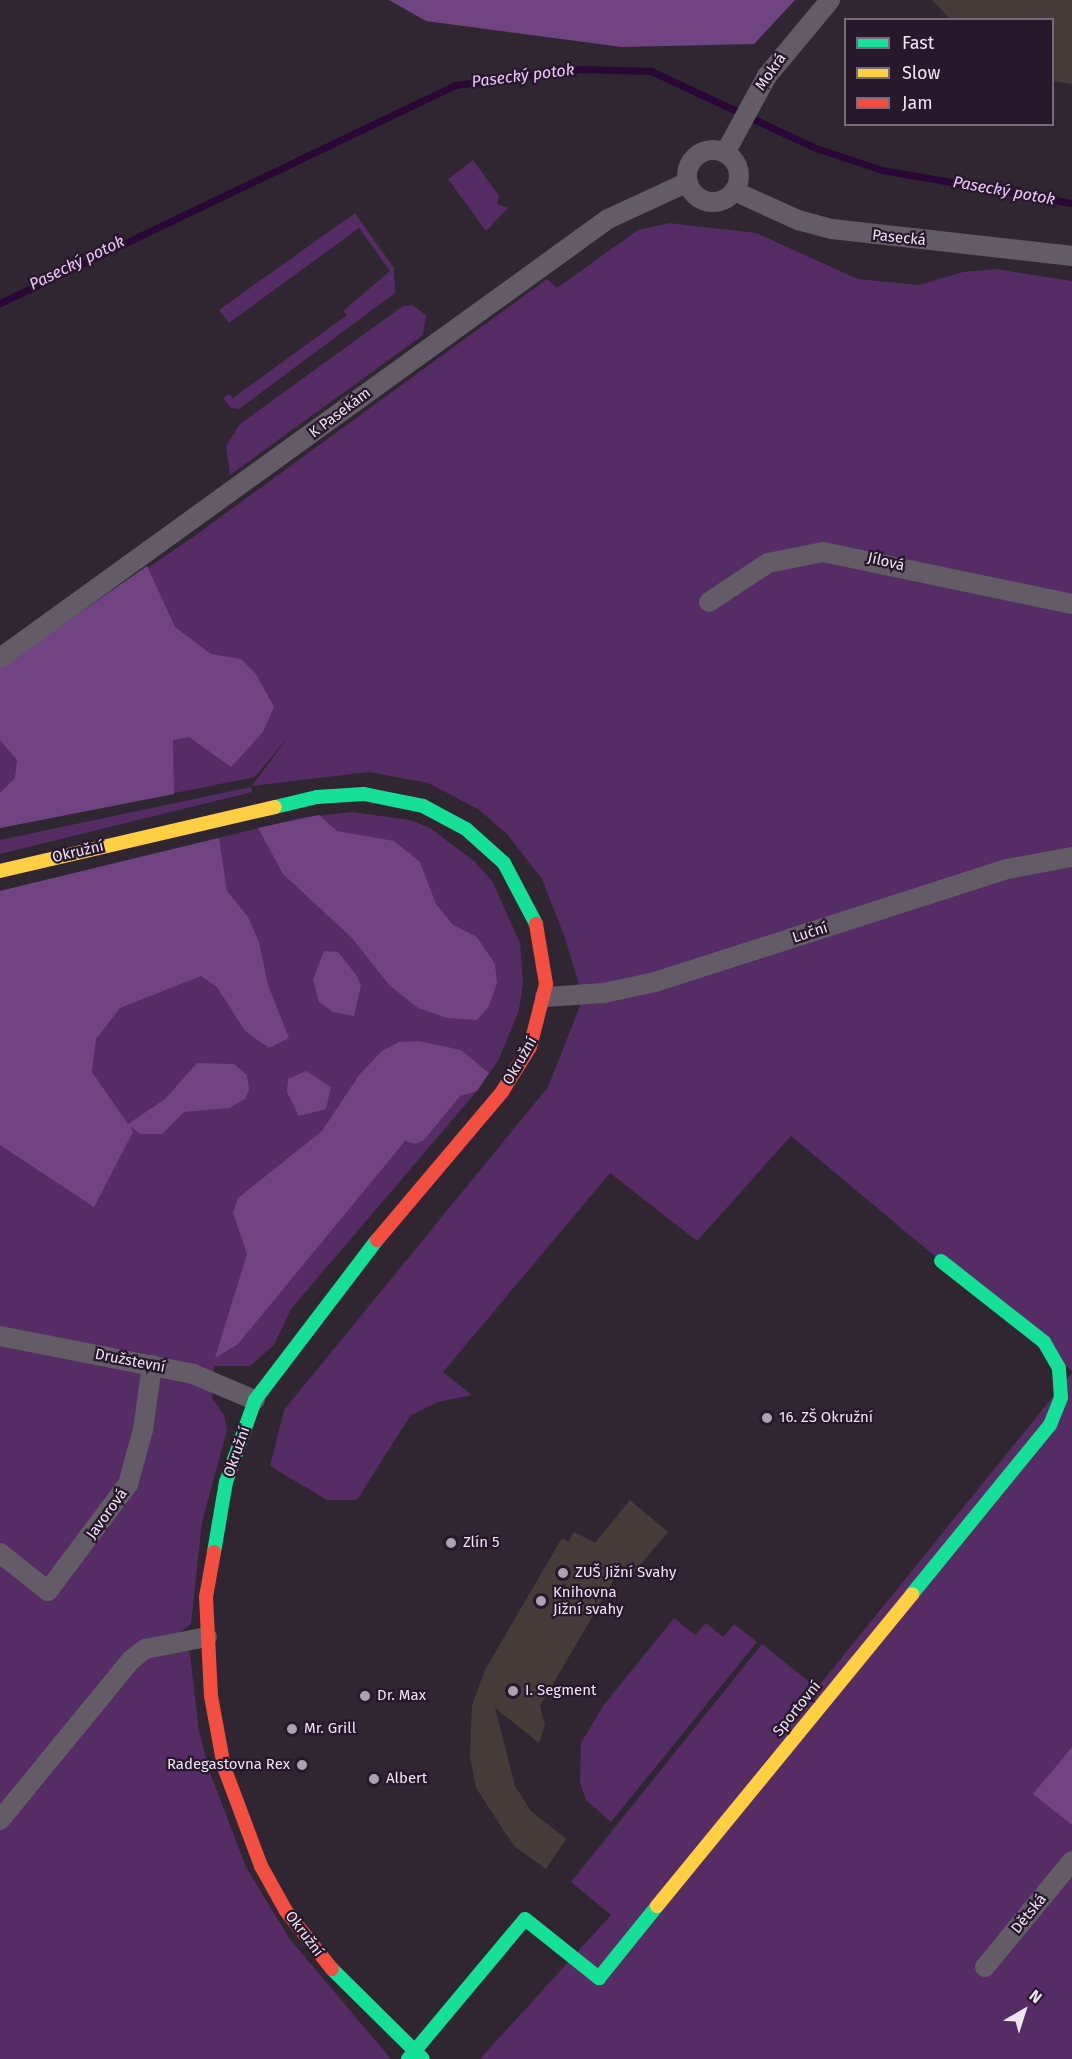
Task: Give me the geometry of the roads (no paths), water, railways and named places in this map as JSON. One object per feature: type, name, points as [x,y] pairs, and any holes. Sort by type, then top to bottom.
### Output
[{"type":"street","name":"Mokrá","points":[[725,153],[745,114],[783,54],[830,0]]},
{"type":"street","points":[[710,150],[725,153],[739,170],[734,191],[721,200],[704,200],[688,182],[694,158],[710,150]]},
{"type":"street","name":"K Pasekám","points":[[0,658],[590,231],[626,207],[688,182]]},
{"type":"street","name":"Pasecká","points":[[734,191],[798,220],[832,229],[1072,256]]},
{"type":"street","name":"Jílová","points":[[709,602],[768,563],[823,552],[1072,604]]},
{"type":"street","name":"Okružní","points":[[0,871],[317,797],[364,794],[402,800],[445,816],[504,862],[534,914],[544,956],[545,997],[537,1031],[513,1077],[340,1284],[255,1400],[226,1482],[213,1545],[207,1637],[211,1696],[224,1767],[261,1866],[286,1911],[322,1959],[415,2056]]},
{"type":"street","name":"Luční","points":[[545,997],[604,993],[654,982],[1007,869],[1072,857]]},
{"type":"street","name":"Sportovní","points":[[415,2056],[525,1919],[599,1978],[1050,1425],[1061,1398],[1060,1378],[1044,1342],[941,1261]]},
{"type":"street","name":"Družstevní","points":[[0,1336],[193,1374],[255,1400]]},
{"type":"street","name":"Javorová","points":[[0,1553],[48,1591],[128,1484],[143,1430],[152,1365]]},
{"type":"street","points":[[0,1820],[131,1660],[145,1649],[183,1638],[207,1637]]},
{"type":"street","name":"Dětská","points":[[986,1967],[1072,1861]]},
{"type":"waterway","name":"Pasecký potok","points":[[0,303],[455,85],[580,69],[651,71],[813,147],[882,170],[1072,203]]},
{"type":"place","name":"16. ZŠ Okružní","points":[[767,1418]]},
{"type":"place","name":"Zlín 5","points":[[451,1543]]},
{"type":"place","name":"ZUŠ Jižní Svahy","points":[[563,1573]]},
{"type":"place","name":"Knihovna Jižní svahy","points":[[541,1601]]},
{"type":"place","name":"I. Segment","points":[[513,1691]]},
{"type":"place","name":"Dr. Max","points":[[365,1696]]},
{"type":"place","name":"Mr. Grill","points":[[292,1729]]},
{"type":"place","name":"Radegastovna Rex","points":[[302,1765]]},
{"type":"place","name":"Albert","points":[[374,1779]]}]
